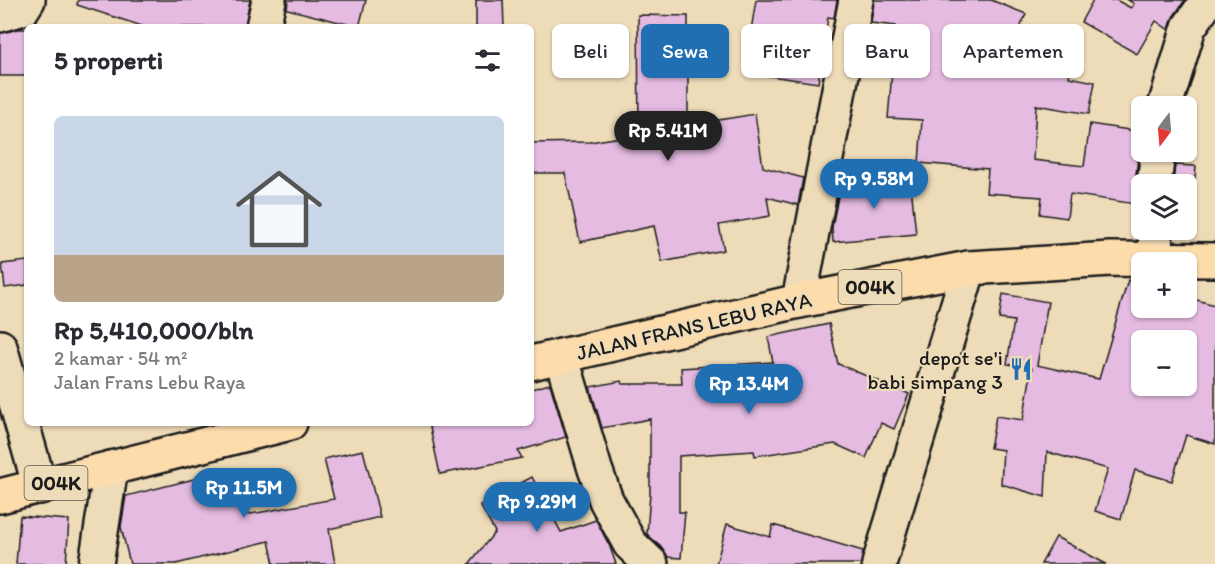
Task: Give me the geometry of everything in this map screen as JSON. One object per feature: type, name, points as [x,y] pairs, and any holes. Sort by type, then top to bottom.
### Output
[{"type":"main road","name":"JALAN FRANS LEBU RAYA","points":[[546,360],[799,301],[969,268],[1110,259],[1155,244],[1215,260]]},
{"type":"main road","name":"004K","points":[[0,496],[111,468],[237,429],[264,426]]},
{"type":"street","points":[[0,15],[23,8],[28,0]]},
{"type":"street","points":[[263,24],[269,0]]},
{"type":"street","points":[[799,301],[856,0]]},
{"type":"street","points":[[1168,96],[1189,27],[1208,0]]},
{"type":"street","points":[[879,564],[969,268]]},
{"type":"street","points":[[0,348],[40,486]]},
{"type":"street","points":[[546,360],[595,469],[606,500],[630,543],[651,564]]},
{"type":"street","points":[[96,564],[111,468]]},
{"type":"building","points":[[78,0],[250,0],[246,24],[136,24],[77,5]]},
{"type":"building","points":[[288,0],[366,0],[360,24],[347,24],[287,9]]},
{"type":"building","points":[[476,0],[503,0],[504,24],[476,24]]},
{"type":"building","points":[[756,0],[837,0],[834,18],[828,17],[827,24],[752,24]]},
{"type":"building","points":[[874,0],[991,0],[1026,14],[1022,24],[942,24],[942,78],[1074,78],[1095,82],[1089,114],[1036,105],[1033,160],[1084,166],[1090,124],[1131,130],[1131,162],[1138,162],[1136,174],[1131,174],[1131,203],[1070,194],[1067,218],[1040,214],[1042,197],[986,193],[988,169],[919,163],[922,120],[888,118],[891,78],[930,78],[930,24],[871,23]]},
{"type":"building","points":[[1093,0],[1116,0],[1131,8],[1134,4],[1128,0],[1185,0],[1173,17],[1169,30],[1156,21],[1137,54],[1081,22]]},
{"type":"building","points":[[638,15],[688,16],[688,24],[641,24],[641,78],[688,78],[688,125],[755,114],[763,167],[803,178],[798,205],[767,197],[770,216],[719,225],[724,250],[662,262],[654,226],[580,242],[565,173],[534,173],[534,143],[590,142],[639,134]]},
{"type":"building","points":[[24,29],[24,76],[0,76],[0,33]]},
{"type":"building","points":[[784,78],[819,78],[818,83]]},
{"type":"building","points":[[1175,165],[1196,166],[1195,174],[1174,174]]},
{"type":"building","points":[[910,176],[916,234],[833,242],[832,227],[841,182]]},
{"type":"building","points":[[24,261],[24,285],[5,288],[2,264]]},
{"type":"building","points":[[1128,280],[1131,281],[1131,318],[1197,318],[1197,300],[1215,305],[1215,444],[1186,435],[1172,481],[1135,470],[1121,519],[1095,511],[1108,469],[1047,452],[1045,497],[1001,484],[1003,450],[990,448],[996,416],[1023,420],[1032,368],[1007,364],[1014,321],[999,319],[1003,294],[1048,302],[1037,365],[1099,379]]},
{"type":"building","points":[[829,324],[838,364],[909,394],[894,429],[881,423],[866,458],[835,444],[755,456],[754,451],[679,456],[679,512],[685,512],[681,558],[668,557],[647,534],[650,493],[650,419],[602,428],[590,387],[621,381],[622,384],[682,384],[681,368],[773,362],[768,337]]},
{"type":"building","points":[[550,384],[566,437],[518,451],[522,458],[440,474],[430,426],[534,426],[534,388]]},
{"type":"building","points":[[363,450],[380,517],[329,529],[335,564],[274,564],[269,541],[176,564],[130,564],[121,527],[126,496],[234,469],[245,515],[334,499],[324,459]]},
{"type":"building","points":[[532,477],[561,532],[596,520],[616,564],[469,564],[495,532],[480,505]]},
{"type":"building","points":[[20,516],[69,520],[66,564],[16,564]]},
{"type":"building","points":[[727,524],[770,537],[773,525],[863,551],[861,564],[716,564]]},
{"type":"building","points":[[1056,537],[1106,564],[1041,564]]},
{"type":"place","name":"depot se'i babi simpang 3","points":[[1021,369]]}]
